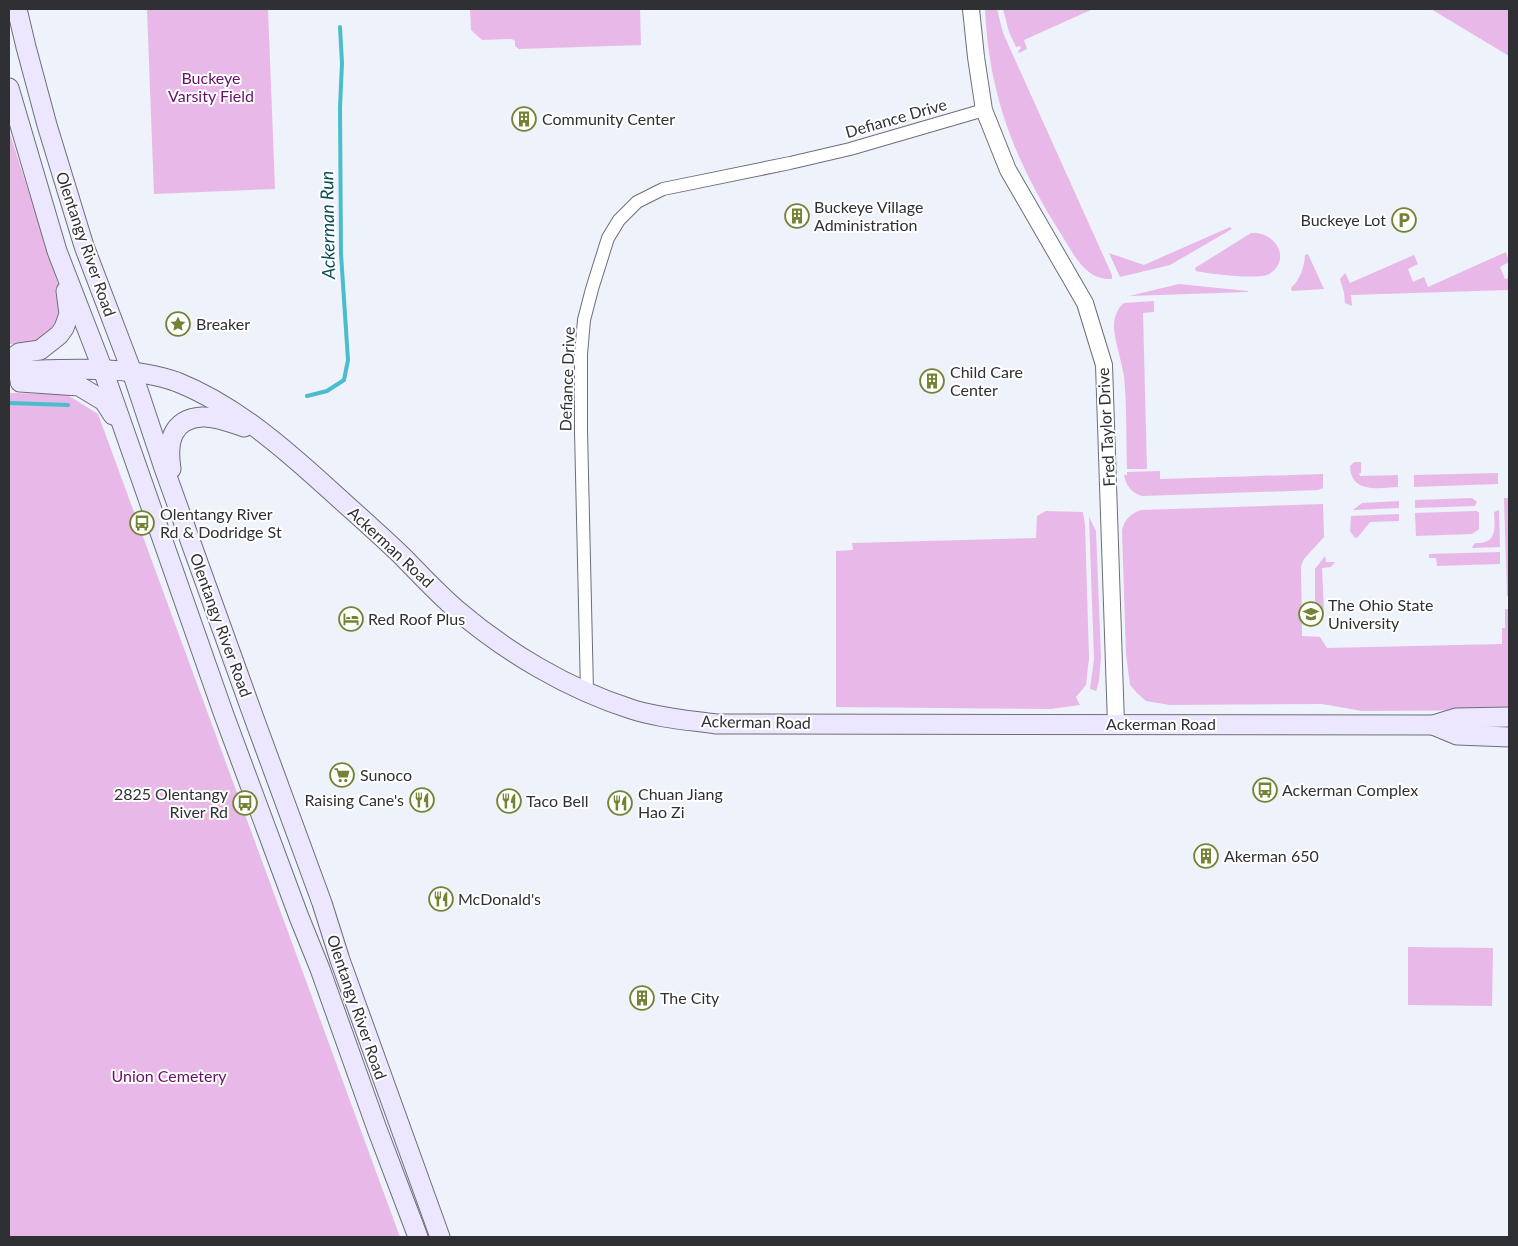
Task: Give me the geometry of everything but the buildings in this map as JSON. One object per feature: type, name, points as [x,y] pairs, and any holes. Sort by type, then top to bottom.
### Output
[{"type":"main road","name":"Olentangy River Road","points":[[17,9],[47,125],[84,246],[132,372],[174,495],[322,903],[343,969],[440,1237]]},
{"type":"main road","name":"Olentangy River Road","points":[[9,88],[57,251],[103,370],[224,715],[320,969],[418,1237]]},
{"type":"main road","points":[[9,361],[19,353],[40,350],[52,342],[64,328],[69,314],[57,251]]},
{"type":"main road","name":"Ackerman Road","points":[[9,371],[103,370],[132,372],[176,382],[217,402],[295,458],[398,552],[455,608],[490,637],[534,665],[587,691],[631,709],[650,714],[716,724],[1433,725],[1456,718],[1509,717]]},
{"type":"main road","points":[[9,381],[80,386],[104,401],[125,433]]},
{"type":"main road","points":[[174,495],[169,444],[179,424],[203,416],[264,434]]},
{"type":"main road","name":"Ackerman Road","points":[[1433,725],[1457,735],[1509,738]]},
{"type":"street","name":"Fred Taylor Drive","points":[[971,9],[984,110],[1008,170],[1085,302],[1104,365],[1116,724]]},
{"type":"street","name":"Defiance Drive","points":[[587,691],[580,423],[581,354],[584,320],[592,289],[608,238],[619,220],[637,202],[663,189],[850,149],[984,110]]},
{"type":"green space","name":"Buckeye Varsity Field","points":[[147,9],[268,9],[275,189],[154,194]]},
{"type":"green space","points":[[470,9],[640,9],[641,45],[519,49],[515,46],[515,41],[512,39],[482,40],[471,30]]},
{"type":"green space","points":[[985,9],[997,9],[1003,33],[1112,275],[1112,279],[1094,275],[1081,264],[1030,180],[1007,127],[999,99],[992,71]]},
{"type":"green space","points":[[1003,9],[1093,9],[1024,40],[1027,49],[1019,53],[1018,51],[1021,48],[1020,46],[1016,47],[1009,32]]},
{"type":"green space","points":[[1431,9],[1509,9],[1509,56]]},
{"type":"green space","points":[[9,131],[62,296],[60,323],[55,322],[41,338],[17,344],[9,344]]},
{"type":"green space","points":[[1230,227],[1232,229],[1170,265],[1120,277],[1109,253],[1144,265]]},
{"type":"green space","points":[[1251,233],[1268,237],[1274,241],[1278,248],[1280,254],[1279,261],[1276,268],[1269,274],[1264,276],[1245,276],[1196,271],[1195,268]]},
{"type":"green space","points":[[1506,252],[1509,262],[1500,267],[1505,279],[1509,278],[1509,290],[1351,295],[1352,306],[1345,303],[1340,279],[1345,273],[1350,283],[1414,255],[1418,264],[1408,269],[1413,282],[1424,277],[1428,287]]},
{"type":"green space","points":[[1308,254],[1324,289],[1292,291],[1291,288],[1301,273],[1305,255]]},
{"type":"green space","points":[[1179,284],[1248,291],[1248,292],[1129,296]]},
{"type":"green space","points":[[1154,301],[1154,312],[1143,313],[1147,469],[1127,469],[1124,376],[1115,335],[1114,320],[1118,309],[1124,303]]},
{"type":"green space","name":"Union Cemetery","points":[[9,393],[66,394],[98,414],[400,1237],[9,1237]]},
{"type":"green space","points":[[1354,462],[1361,462],[1360,476],[1398,475],[1398,487],[1375,488],[1361,485],[1355,481],[1352,475],[1350,466]]},
{"type":"green space","points":[[1160,471],[1160,479],[1323,474],[1323,488],[1318,490],[1142,496],[1130,488],[1124,475],[1127,475],[1127,472]]},
{"type":"green space","points":[[1498,473],[1498,484],[1414,487],[1414,475]]},
{"type":"green space","points":[[1472,498],[1477,502],[1475,506],[1415,508],[1415,500]]},
{"type":"green space","points":[[1504,498],[1509,498],[1509,596],[1507,596]]},
{"type":"green space","points":[[1399,501],[1399,508],[1353,510],[1362,503]]},
{"type":"green space","points":[[1323,504],[1324,537],[1304,559],[1301,566],[1302,636],[1320,637],[1327,648],[1502,644],[1502,628],[1505,628],[1505,609],[1509,609],[1509,710],[1362,711],[1322,704],[1170,705],[1146,701],[1137,693],[1130,685],[1126,654],[1122,530],[1128,517],[1141,510]]},
{"type":"green space","points":[[1499,510],[1500,547],[1472,548],[1475,543],[1482,543],[1491,538],[1495,524],[1494,512]]},
{"type":"green space","points":[[1046,511],[1083,512],[1089,658],[1086,685],[1076,697],[1080,705],[1051,709],[836,707],[836,551],[853,550],[852,543],[1036,538],[1037,516]]},
{"type":"green space","points":[[1479,512],[1479,529],[1472,534],[1416,536],[1415,513]]},
{"type":"green space","points":[[1399,514],[1399,521],[1370,522],[1358,537],[1355,538],[1350,531],[1351,516]]},
{"type":"green space","points":[[1089,517],[1096,531],[1101,657],[1099,681],[1096,691],[1090,689],[1094,659]]},
{"type":"green space","points":[[1500,552],[1500,564],[1437,566],[1436,558],[1429,558],[1429,554]]},
{"type":"green space","points":[[1325,556],[1326,562],[1335,562],[1331,567],[1322,568],[1324,613],[1317,609],[1315,605],[1315,569]]},
{"type":"green space","points":[[1408,947],[1493,948],[1492,1006],[1408,1005]]},
{"type":"waterway","name":"Ackerman Run","points":[[307,396],[327,391],[344,380],[348,360],[341,254],[340,107],[342,63],[340,27]]},
{"type":"waterway","name":"Ackerman Run","points":[[9,403],[68,405]]},
{"type":"place","name":"Community Center","points":[[524,119]]},
{"type":"place","name":"Buckeye Village Administration","points":[[797,216]]},
{"type":"place","name":"Buckeye Lot","points":[[1404,220]]},
{"type":"place","name":"Breaker","points":[[178,324]]},
{"type":"place","name":"Child Care Center","points":[[932,381]]},
{"type":"place","name":"Olentangy River Rd & Dodridge St","points":[[142,523]]},
{"type":"place","name":"The Ohio State University","points":[[1311,614]]},
{"type":"place","name":"Red Roof Plus","points":[[351,619]]},
{"type":"place","name":"Sunoco","points":[[342,775]]},
{"type":"place","name":"Ackerman Complex","points":[[1265,790]]},
{"type":"place","name":"Raising Cane's","points":[[422,800]]},
{"type":"place","name":"Taco Bell","points":[[509,801]]},
{"type":"place","name":"2825 Olentangy River Rd","points":[[245,803]]},
{"type":"place","name":"Chuan Jiang Hao Zi","points":[[620,803]]},
{"type":"place","name":"Akerman 650","points":[[1206,856]]},
{"type":"place","name":"McDonald's","points":[[441,899]]},
{"type":"place","name":"The City","points":[[642,998]]}]
